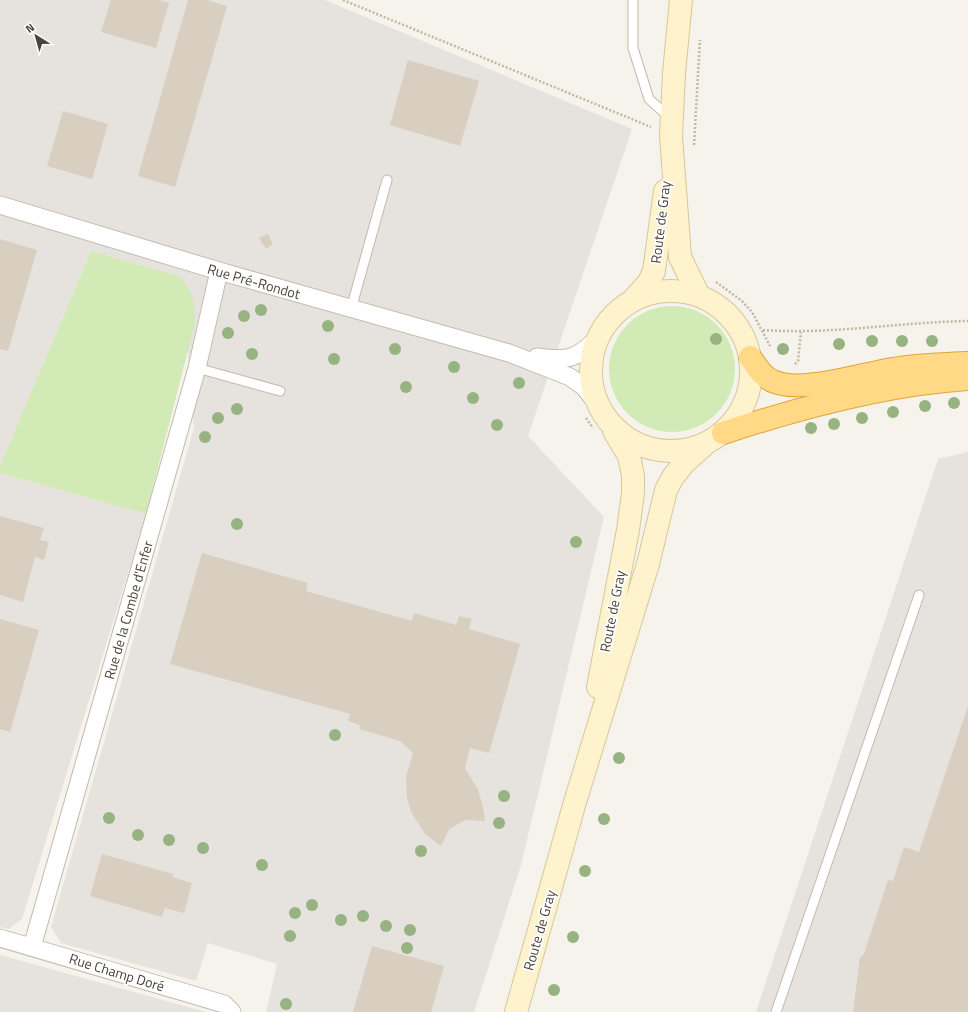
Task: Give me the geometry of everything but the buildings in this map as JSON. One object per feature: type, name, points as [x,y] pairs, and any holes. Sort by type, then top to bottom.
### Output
[{"type":"highway","points":[[750,357],[764,376],[777,383],[786,385],[822,383],[911,367],[968,363]]},
{"type":"highway","points":[[723,433],[799,410],[895,388],[968,379]]},
{"type":"main road","name":"Route de Gray","points":[[632,302],[645,287],[654,271],[671,127],[681,0]]},
{"type":"main road","name":"Route de Gray","points":[[671,127],[680,257],[698,294]]},
{"type":"main road","points":[[672,290],[698,294],[719,306],[736,323],[748,344],[752,368],[749,392],[739,414],[723,433],[703,446],[679,452],[655,451],[630,441],[610,424],[596,402],[590,376],[593,350],[604,326],[622,307],[646,294],[672,290]]},
{"type":"main road","name":"Route de Gray","points":[[575,802],[628,530],[633,493],[632,470],[629,456],[622,441],[610,424]]},
{"type":"main road","name":"Route de Gray","points":[[516,1012],[575,802],[648,564],[666,490],[673,477],[684,463],[703,446]]},
{"type":"street","name":"Rue Pré-Rondot","points":[[0,205],[219,271],[509,353],[570,377],[584,387],[596,402]]},
{"type":"street","name":"Rue de la Combe d'Enfer","points":[[32,947],[197,368],[219,271]]},
{"type":"street","name":"Rue Pré-Rondot","points":[[509,353],[560,360],[568,359],[586,350],[599,338]]},
{"type":"street","name":"Rue Champ Doré","points":[[0,938],[224,1004],[232,1012]]},
{"type":"lane","points":[[633,0],[633,48],[637,63],[649,99],[671,127]]},
{"type":"lane","points":[[351,309],[387,180]]},
{"type":"lane","points":[[197,368],[280,391]]},
{"type":"lane","points":[[776,1012],[919,595]]},
{"type":"path","points":[[343,0],[671,127]]},
{"type":"path","points":[[763,330],[801,332],[937,321],[968,320]]},
{"type":"path","points":[[794,366],[798,361],[801,332]]},
{"type":"shaded area","points":[[0,0],[325,0],[632,129],[528,436],[604,517],[521,865],[474,1012],[266,1012],[277,964],[208,943],[196,981],[61,943],[51,927],[194,428],[182,277],[91,251],[0,466]]},
{"type":"shaded area","points":[[968,452],[968,1012],[756,1012],[938,459]]},
{"type":"shaded area","points":[[0,473],[146,514],[22,919],[9,929],[0,927]]},
{"type":"shaded area","points":[[0,955],[206,1012],[0,1012]]},
{"type":"green space","points":[[91,251],[182,277],[194,300],[195,323],[146,514],[0,473],[0,466]]},
{"type":"green space","points":[[678,306],[702,313],[717,324],[728,339],[734,357],[734,381],[728,399],[717,414],[702,425],[684,431],[666,432],[642,425],[627,414],[616,399],[610,381],[609,363],[616,339],[627,324],[642,313],[660,307]]}]
